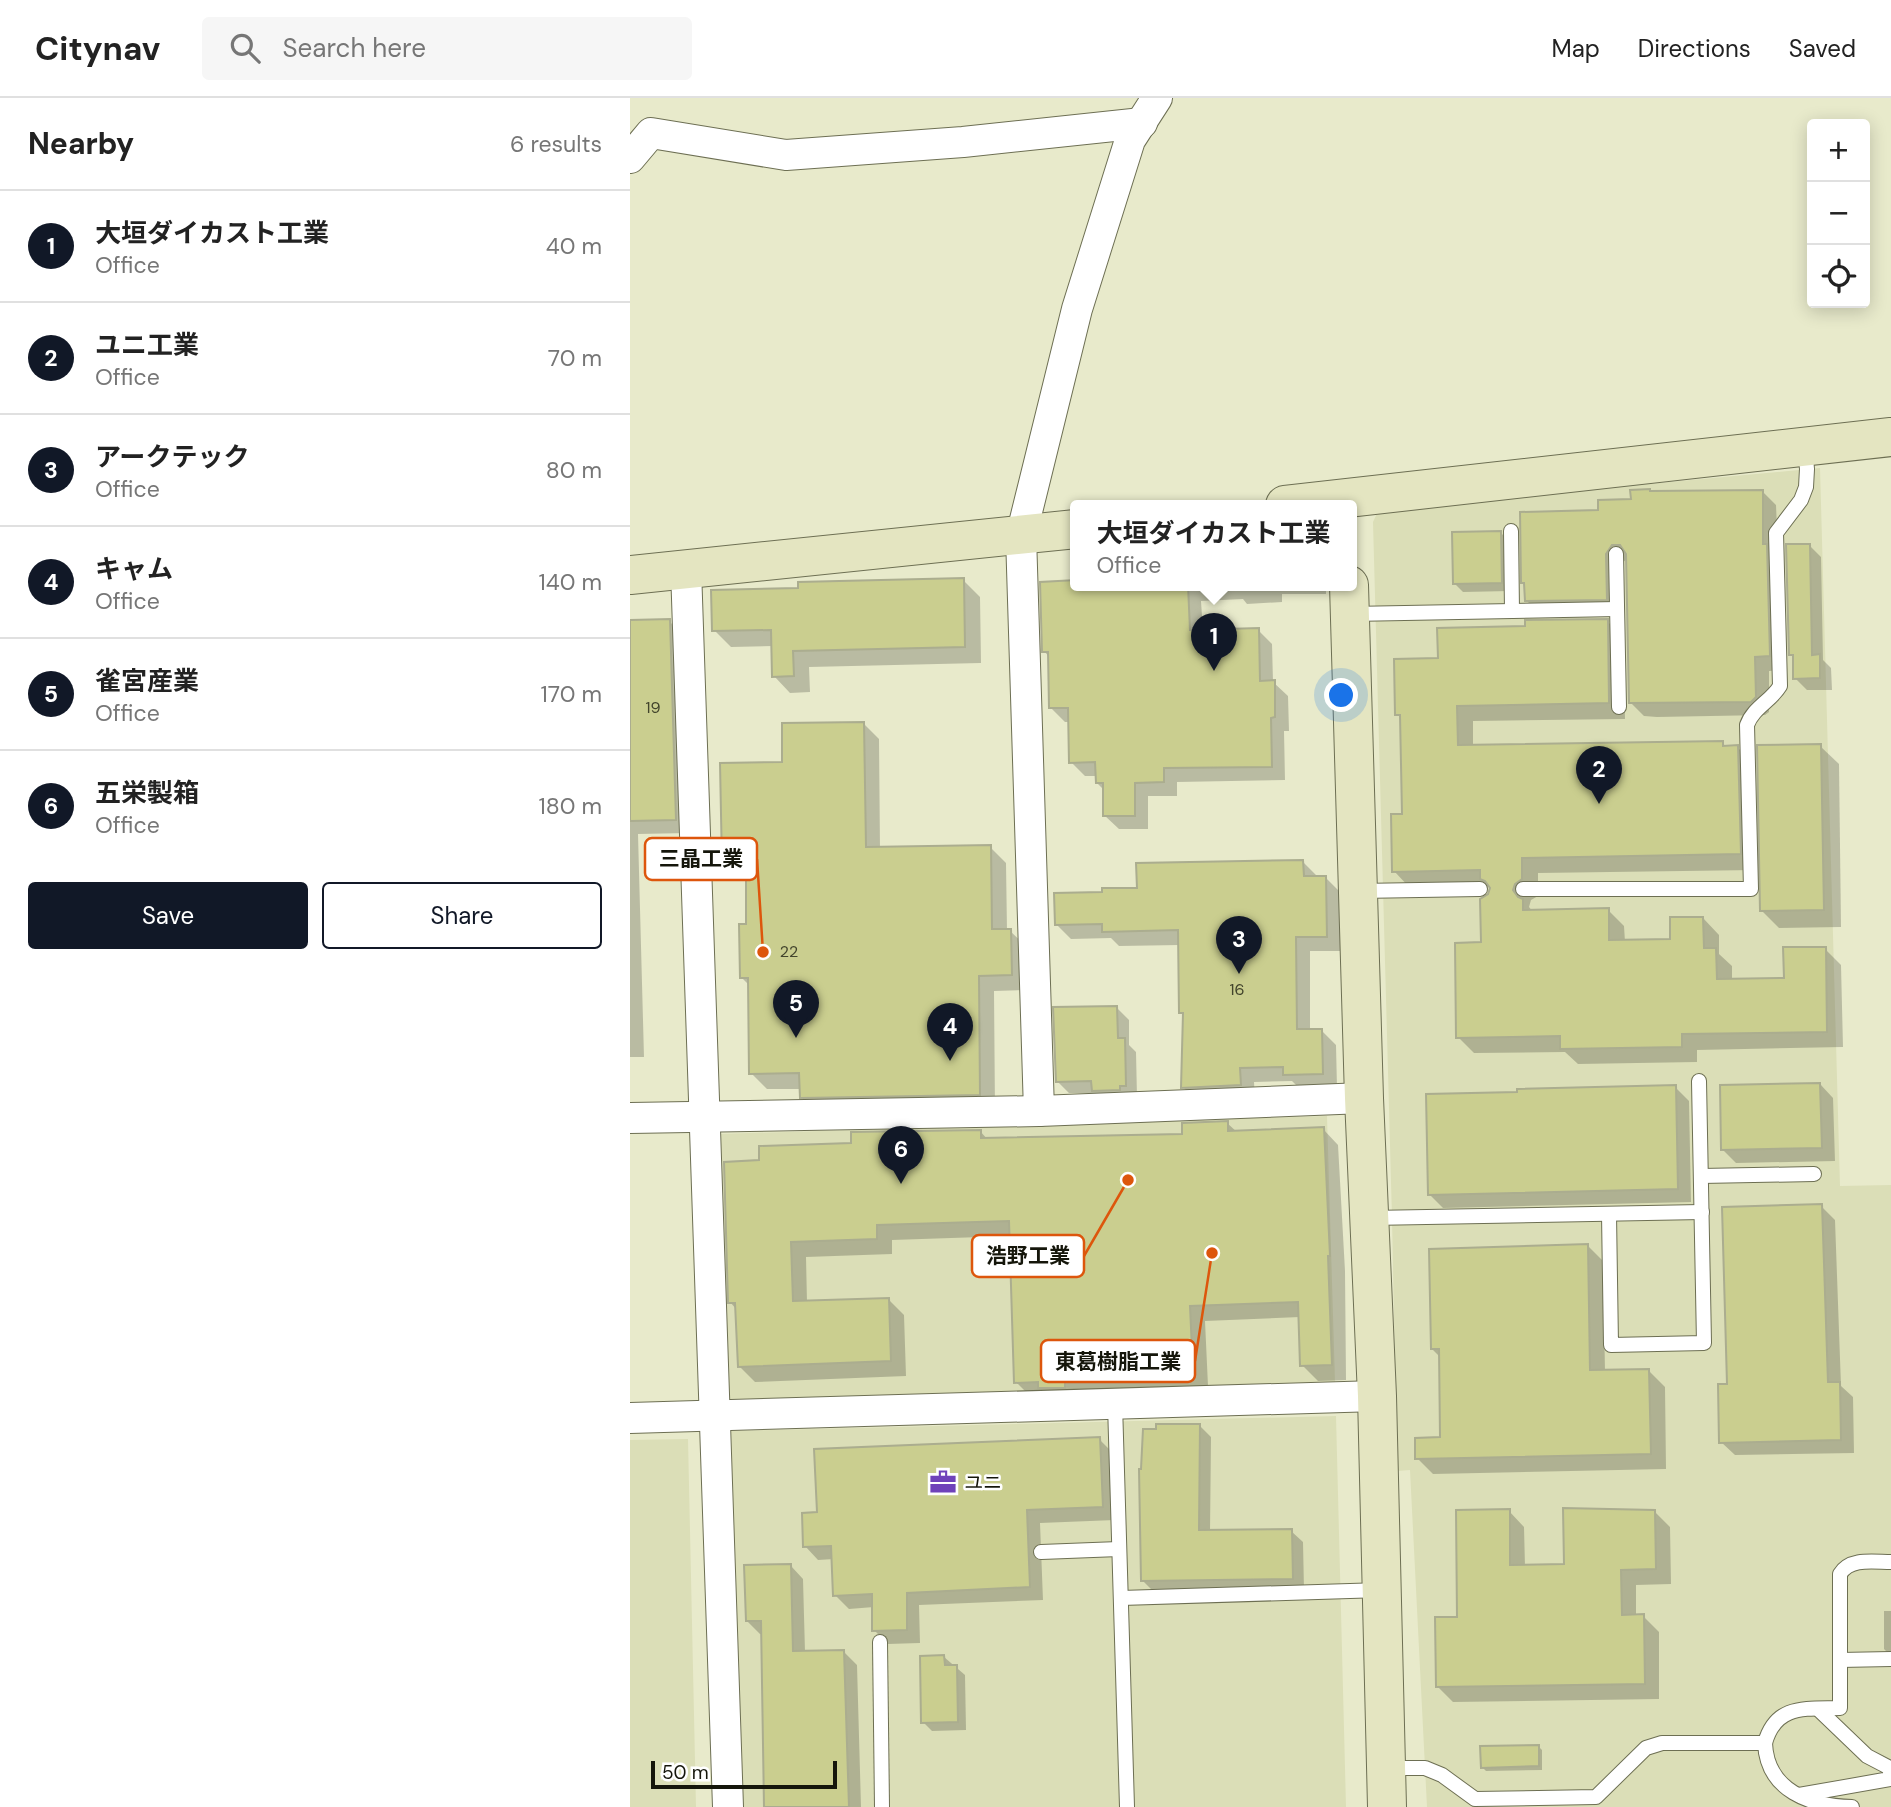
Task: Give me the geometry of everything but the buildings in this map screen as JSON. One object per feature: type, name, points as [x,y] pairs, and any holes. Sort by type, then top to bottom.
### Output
[{"type":"street","points":[[1039,1111],[1021,536],[1077,309],[1130,139],[1157,98]]},
{"type":"street","points":[[630,158],[651,133],[786,155],[963,142],[1142,123]]},
{"type":"street","points":[[1355,500],[1891,437]]},
{"type":"street","points":[[630,575],[1070,530]]},
{"type":"street","points":[[686,569],[728,1807]]},
{"type":"street","points":[[1350,599],[1364,1098],[1377,1396],[1387,1807]]},
{"type":"street","points":[[630,1118],[1039,1111],[1364,1098]]},
{"type":"street","points":[[630,1418],[1377,1396]]},
{"type":"lane","points":[[1523,889],[1751,889],[1746,725],[1750,715],[1773,698],[1780,686],[1776,533],[1801,500],[1806,487],[1804,446]]},
{"type":"lane","points":[[1511,531],[1512,611]]},
{"type":"lane","points":[[1616,554],[1619,707]]},
{"type":"lane","points":[[1350,599],[1512,611],[1617,609]]},
{"type":"lane","points":[[1358,891],[1480,889]]},
{"type":"lane","points":[[1609,1213],[1611,1345],[1704,1343],[1699,1081]]},
{"type":"lane","points":[[1701,1176],[1814,1174]]},
{"type":"lane","points":[[1369,1218],[1702,1212]]},
{"type":"lane","points":[[1115,1404],[1127,1807]]},
{"type":"lane","points":[[1041,1552],[1119,1549]]},
{"type":"lane","points":[[1852,1807],[1828,1806],[1799,1795],[1778,1782],[1766,1757],[1765,1743],[1769,1729],[1779,1717],[1796,1710],[1840,1708],[1840,1574],[1853,1563],[1891,1562]]},
{"type":"lane","points":[[1121,1598],[1382,1590]]},
{"type":"lane","points":[[880,1642],[882,1807]]},
{"type":"lane","points":[[1840,1660],[1891,1659]]},
{"type":"lane","points":[[1799,1795],[1890,1779],[1890,1768],[1867,1756],[1818,1709]]},
{"type":"lane","points":[[1386,1768],[1425,1768],[1442,1775],[1475,1798],[1597,1797],[1646,1748],[1662,1743],[1765,1743]]},
{"type":"shaded area","points":[[1820,468],[1840,1186],[1891,1185],[1891,1807],[1427,1807],[1410,1470],[1397,1471],[1373,522],[1379,509]]},
{"type":"shaded area","points":[[1327,1116],[1335,1382],[725,1400],[717,1134]]},
{"type":"shaded area","name":"ユニ","points":[[1336,1416],[1346,1807],[741,1807],[731,1431]]},
{"type":"shaded area","points":[[688,1439],[696,1807],[630,1807],[630,1440]]},
{"type":"place","name":"大垣ダイカスト工業","points":[[1214,671]]},
{"type":"place","name":"ユニ工業","points":[[1599,804]]},
{"type":"place","name":"三晶工業","points":[[763,952]]},
{"type":"place","name":"アークテック","points":[[1239,974]]},
{"type":"place","name":"雀宮産業","points":[[796,1038]]},
{"type":"place","name":"キャム","points":[[950,1061]]},
{"type":"place","name":"浩野工業","points":[[1128,1180]]},
{"type":"place","name":"五栄製箱","points":[[901,1184]]},
{"type":"place","name":"東葛樹脂工業","points":[[1212,1253]]},
{"type":"place","name":"ユニ","points":[[943,1482]]}]
